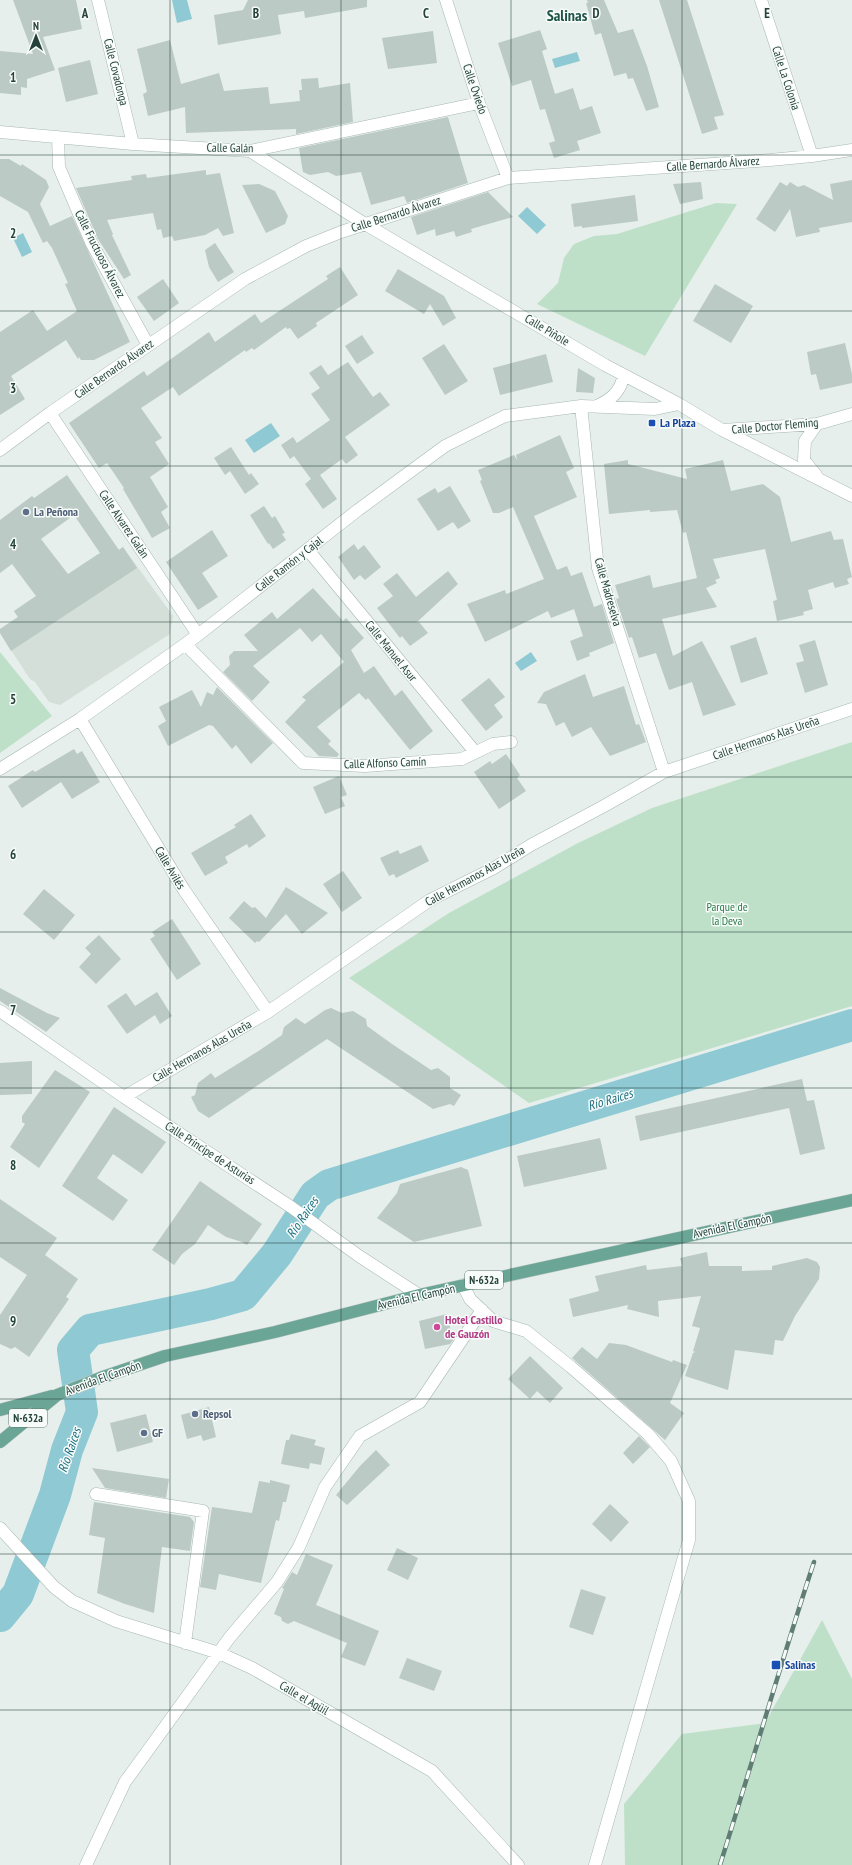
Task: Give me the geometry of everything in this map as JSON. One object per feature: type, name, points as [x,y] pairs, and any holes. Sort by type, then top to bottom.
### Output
[{"type":"main road","name":"Avenida El Campón","points":[[0,1442],[57,1395],[100,1378],[164,1356],[275,1332],[463,1285],[852,1200]]},
{"type":"main road","points":[[0,1410],[57,1395]]},
{"type":"street","name":"Calle Covadonga","points":[[98,0],[133,144]]},
{"type":"street","name":"Calle Oviedo","points":[[446,0],[479,103],[508,178]]},
{"type":"street","name":"Calle La Colonia","points":[[761,0],[812,156]]},
{"type":"street","name":"Calle Galán","points":[[0,132],[133,144],[250,151],[479,103]]},
{"type":"street","name":"Calle Fructuoso Álvarez","points":[[58,137],[59,167],[92,242],[148,345]]},
{"type":"street","name":"Calle Bernardo Álvarez","points":[[0,450],[50,413],[245,278],[306,246],[364,224],[508,178],[812,156],[852,150]]},
{"type":"street","name":"Calle Piñole","points":[[250,151],[364,224],[624,375],[679,404],[722,430],[852,496]]},
{"type":"street","points":[[596,407],[616,395],[622,387],[624,375]]},
{"type":"street","name":"Calle Ramón y Cajal","points":[[0,769],[80,719],[185,644],[358,510],[445,446],[505,416],[581,406],[655,409],[679,404]]},
{"type":"street","name":"Calle Madreselva","points":[[581,406],[598,568],[664,772]]},
{"type":"street","name":"Calle Alvarez Galán","points":[[50,413],[198,634]]},
{"type":"street","name":"Calle Doctor Fleming","points":[[722,430],[817,424],[852,414]]},
{"type":"street","points":[[817,424],[805,441],[804,460],[820,479]]},
{"type":"street","name":"Calle Manuel Asur","points":[[308,550],[475,752]]},
{"type":"street","name":"Calle Alfonso Camín","points":[[185,644],[303,763],[365,766],[462,759],[492,744],[511,742]]},
{"type":"street","name":"Calle Hermanos Alas Ureña","points":[[124,1097],[268,1012],[430,900],[494,868],[531,845],[664,772],[852,708]]},
{"type":"street","name":"Calle Avilés","points":[[80,719],[184,890],[268,1012]]},
{"type":"street","name":"Calle Príncipe de Asturias","points":[[0,1012],[124,1097],[291,1207],[419,1295]]},
{"type":"street","points":[[463,1285],[470,1299],[493,1321],[526,1331],[571,1367],[648,1434],[671,1462],[689,1501],[689,1540],[595,1865]]},
{"type":"street","points":[[86,1865],[125,1782],[219,1653],[277,1582],[299,1547],[325,1487],[360,1436],[420,1402],[482,1310]]},
{"type":"street","points":[[96,1494],[203,1510],[185,1643]]},
{"type":"street","name":"Calle el Agüil","points":[[0,1528],[54,1587],[72,1601],[116,1621],[219,1653],[252,1668],[432,1771],[518,1865]]},
{"type":"shaded area","points":[[123,547],[173,616],[170,634],[60,705],[49,702],[35,682],[30,679],[0,633],[0,629],[18,617],[14,611],[33,598],[84,572],[80,566],[98,554],[103,561]]},
{"type":"green space","points":[[716,203],[737,204],[645,356],[537,304],[558,283],[564,258],[574,244],[594,236],[617,234]]},
{"type":"green space","points":[[0,652],[52,716],[0,753]]},
{"type":"green space","name":"Parque de la Deva","points":[[852,742],[852,1006],[529,1103],[349,978],[449,913],[578,843],[652,808]]},
{"type":"green space","points":[[822,1620],[852,1679],[852,1865],[625,1865],[624,1804],[682,1734],[765,1723]]},
{"type":"water","points":[[172,0],[187,0],[192,19],[177,23]]},
{"type":"water","points":[[577,52],[580,61],[555,68],[552,59]]},
{"type":"water","points":[[527,207],[546,225],[537,234],[518,216]]},
{"type":"water","points":[[23,233],[32,252],[22,257],[13,238]]},
{"type":"water","points":[[271,423],[280,436],[254,453],[245,440]]},
{"type":"water","points":[[531,652],[537,661],[521,671],[515,663]]},
{"type":"building","points":[[13,0],[76,0],[82,29],[43,37],[55,70],[27,79],[27,88],[21,87],[21,95],[0,93],[0,51],[33,54]]},
{"type":"building","points":[[248,0],[367,0],[367,7],[305,18],[304,11],[278,15],[281,34],[218,45],[214,15],[243,10]]},
{"type":"building","points":[[587,0],[604,0],[618,33],[633,29],[647,66],[659,107],[646,111],[633,78],[628,79],[626,73],[614,76],[601,33],[595,35],[586,3],[588,3]]},
{"type":"building","points":[[659,0],[687,0],[724,115],[714,117],[718,129],[702,134]]},
{"type":"building","points":[[540,30],[547,49],[542,51],[555,94],[573,88],[580,110],[592,106],[601,133],[577,141],[580,150],[554,158],[549,143],[555,141],[545,109],[540,110],[531,80],[512,86],[498,43]]},
{"type":"building","points":[[433,31],[437,63],[388,69],[382,38]]},
{"type":"building","points":[[170,40],[181,84],[219,73],[224,91],[268,87],[270,104],[300,101],[299,90],[302,90],[301,79],[318,78],[319,88],[350,83],[353,122],[296,134],[296,129],[186,133],[185,107],[148,116],[143,94],[147,92],[137,49]]},
{"type":"building","points":[[90,60],[98,94],[66,102],[58,68]]},
{"type":"building","points":[[448,117],[468,183],[407,203],[404,196],[371,205],[361,172],[336,176],[328,172],[310,175],[303,172],[299,148]]},
{"type":"building","points":[[0,159],[9,159],[21,166],[22,164],[46,180],[49,187],[40,204],[50,226],[72,216],[130,342],[94,360],[81,360],[79,357],[78,359],[66,340],[11,376],[25,399],[0,415],[0,332],[33,310],[47,331],[77,311],[65,284],[68,283],[52,248],[47,241],[43,243],[28,212],[0,196]]},
{"type":"building","points":[[206,170],[206,175],[220,173],[234,233],[223,236],[218,228],[205,235],[174,241],[172,236],[163,238],[161,229],[157,230],[153,213],[107,220],[113,234],[112,235],[131,275],[124,279],[98,239],[76,188],[132,180],[131,176],[146,174],[147,178]]},
{"type":"building","points":[[852,180],[852,222],[819,228],[820,232],[796,237],[790,209],[775,232],[756,219],[780,182],[787,186],[790,182],[798,187],[804,185],[833,200],[830,184]]},
{"type":"building","points":[[701,182],[703,199],[680,204],[673,184]]},
{"type":"building","points":[[259,184],[275,191],[288,216],[285,224],[266,233],[242,185]]},
{"type":"building","points":[[488,192],[513,217],[471,229],[472,232],[456,237],[454,231],[436,236],[435,229],[417,235],[411,217]]},
{"type":"building","points":[[635,195],[638,221],[582,228],[582,226],[574,227],[571,204]]},
{"type":"building","points":[[215,243],[234,272],[218,282],[209,267],[205,250]]},
{"type":"building","points":[[340,267],[358,295],[316,323],[317,326],[298,339],[290,328],[287,329],[286,327],[254,350],[252,348],[246,352],[245,350],[179,396],[173,387],[141,408],[162,438],[155,442],[169,464],[150,477],[168,507],[161,512],[170,528],[152,538],[123,489],[124,488],[107,463],[99,468],[69,423],[144,371],[147,376],[209,332],[215,342],[255,314],[261,323],[328,279],[326,276]]},
{"type":"building","points":[[398,269],[444,296],[456,318],[443,326],[430,304],[424,314],[385,291]]},
{"type":"building","points":[[163,279],[179,303],[154,321],[137,297]]},
{"type":"building","points":[[715,284],[753,306],[731,343],[693,321]]},
{"type":"building","points":[[362,335],[374,353],[357,364],[345,346]]},
{"type":"building","points":[[845,343],[852,374],[852,383],[820,390],[816,374],[811,375],[807,352]]},
{"type":"building","points":[[444,344],[468,381],[445,395],[422,358]]},
{"type":"building","points":[[546,354],[553,382],[500,395],[493,368]]},
{"type":"building","points":[[348,362],[373,397],[380,392],[390,405],[345,437],[358,455],[346,464],[342,459],[320,475],[337,499],[323,509],[305,484],[311,479],[294,456],[290,459],[281,445],[293,437],[297,443],[330,420],[311,394],[320,388],[309,373],[321,365],[328,375]]},
{"type":"building","points":[[578,368],[595,378],[593,393],[576,392]]},
{"type":"building","points":[[560,435],[574,468],[566,472],[577,497],[534,516],[557,570],[567,566],[571,576],[582,572],[594,607],[602,604],[614,643],[589,653],[590,656],[577,661],[570,641],[583,636],[574,609],[551,618],[548,611],[485,642],[467,604],[505,590],[506,594],[544,579],[513,507],[499,513],[493,513],[480,481],[482,480],[478,470],[514,455],[517,460],[516,455]]},
{"type":"building","points":[[231,447],[249,475],[251,473],[259,484],[245,494],[230,471],[225,475],[214,458]]},
{"type":"building","points":[[628,460],[628,464],[687,479],[685,469],[723,460],[731,491],[763,484],[780,497],[791,542],[831,531],[834,540],[843,539],[852,577],[847,579],[849,584],[835,588],[833,582],[808,590],[813,609],[803,612],[804,615],[777,621],[773,601],[777,600],[765,549],[713,559],[720,578],[715,580],[717,583],[706,588],[717,607],[662,619],[673,656],[702,641],[736,705],[703,716],[692,682],[669,690],[656,653],[639,658],[632,637],[629,638],[616,599],[619,598],[615,585],[650,575],[653,588],[697,578],[686,532],[683,533],[677,510],[650,512],[650,510],[609,514],[604,464]]},
{"type":"building","points":[[67,475],[119,550],[123,547],[137,568],[11,651],[0,633],[0,629],[18,617],[14,611],[36,596],[12,564],[0,573],[0,520],[32,496],[34,498]],"holes":[[[74,515],[100,553],[68,574],[41,539]]]},
{"type":"building","points":[[450,486],[471,521],[458,529],[453,522],[438,531],[417,499],[435,488],[438,493]]},
{"type":"building","points":[[264,506],[272,518],[275,516],[285,533],[282,534],[286,540],[273,549],[269,543],[268,544],[250,515]]},
{"type":"building","points":[[212,530],[228,556],[202,573],[218,597],[198,610],[166,562]]},
{"type":"building","points":[[354,544],[358,550],[364,545],[381,567],[365,580],[360,575],[354,580],[338,557]]},
{"type":"building","points":[[448,571],[458,584],[416,623],[419,622],[428,633],[410,646],[402,636],[400,638],[377,608],[393,596],[383,584],[397,573],[416,597]]},
{"type":"building","points":[[313,588],[343,621],[346,618],[364,638],[351,650],[364,673],[374,666],[395,696],[402,690],[433,731],[410,750],[368,698],[366,700],[359,693],[317,727],[331,741],[328,744],[339,754],[337,757],[319,756],[285,722],[306,700],[302,697],[344,662],[321,634],[312,642],[300,628],[253,666],[270,682],[252,701],[223,672],[230,665],[229,656],[234,651],[258,651],[244,635],[272,612],[277,619]]},
{"type":"building","points":[[756,637],[768,674],[741,683],[730,646]]},
{"type":"building","points":[[815,640],[828,685],[805,693],[796,663],[804,661],[799,645]]},
{"type":"building","points":[[585,674],[593,697],[624,686],[636,725],[639,724],[646,742],[610,756],[591,727],[572,737],[564,722],[556,726],[546,704],[537,703],[544,692]]},
{"type":"building","points":[[489,678],[505,697],[494,705],[503,717],[486,731],[461,700]]},
{"type":"building","points":[[217,687],[273,743],[251,764],[236,745],[232,749],[213,726],[209,725],[168,746],[158,726],[166,721],[159,707],[192,690],[201,707],[207,692],[213,695]]},
{"type":"building","points":[[74,749],[77,754],[82,751],[100,782],[72,799],[61,782],[22,808],[8,786],[33,770],[35,772]]},
{"type":"building","points":[[506,754],[520,775],[517,778],[526,791],[499,809],[474,772],[490,761],[492,764]]},
{"type":"building","points":[[339,776],[347,795],[341,797],[345,806],[325,814],[313,787]]},
{"type":"building","points":[[251,814],[266,836],[249,848],[247,844],[225,857],[228,863],[205,876],[191,853],[236,827],[234,825]]},
{"type":"building","points":[[421,845],[429,861],[396,878],[394,874],[389,876],[380,858],[398,850],[400,854]]},
{"type":"building","points":[[343,871],[362,898],[342,912],[323,884]]},
{"type":"building","points":[[286,887],[328,913],[302,934],[286,914],[259,942],[257,941],[255,943],[229,918],[244,901],[252,908],[255,907],[266,918]]},
{"type":"building","points":[[44,889],[75,915],[54,940],[23,914]]},
{"type":"building","points":[[172,919],[201,964],[177,980],[150,939],[155,936],[152,932]]},
{"type":"building","points":[[99,935],[121,959],[96,984],[79,967],[91,954],[85,948]]},
{"type":"building","points":[[0,988],[47,1013],[60,1018],[46,1032],[0,1001]]},
{"type":"building","points":[[157,992],[172,1016],[160,1024],[155,1015],[127,1034],[107,1006],[126,993],[135,1006]]},
{"type":"building","points":[[331,1008],[342,1013],[353,1011],[366,1019],[367,1026],[392,1044],[431,1070],[438,1068],[450,1077],[450,1088],[461,1095],[454,1106],[450,1104],[433,1109],[327,1039],[209,1118],[198,1111],[191,1097],[195,1095],[198,1083],[211,1073],[215,1078],[257,1052],[282,1035],[284,1027],[296,1018],[305,1024],[325,1010]]},
{"type":"building","points":[[32,1061],[32,1094],[0,1095],[0,1063]]},
{"type":"building","points":[[55,1070],[90,1092],[39,1168],[10,1147],[25,1124],[22,1122],[22,1116]]},
{"type":"building","points":[[802,1079],[807,1101],[814,1100],[825,1149],[800,1155],[789,1108],[640,1141],[635,1116]]},
{"type":"building","points":[[114,1107],[166,1142],[142,1174],[113,1154],[97,1178],[128,1200],[113,1221],[62,1186]]},
{"type":"building","points":[[600,1138],[607,1169],[524,1187],[517,1156]]},
{"type":"building","points":[[461,1167],[468,1170],[482,1226],[414,1242],[377,1218],[397,1193],[400,1184]]},
{"type":"building","points":[[200,1181],[262,1224],[247,1245],[226,1237],[208,1225],[195,1244],[182,1254],[174,1265],[152,1250]]},
{"type":"building","points":[[0,1199],[57,1238],[45,1255],[78,1279],[66,1297],[69,1299],[29,1357],[15,1347],[11,1349],[0,1344],[0,1315],[27,1275],[0,1257]]},
{"type":"building","points":[[707,1252],[709,1266],[742,1266],[742,1271],[772,1270],[772,1266],[807,1258],[817,1262],[820,1267],[819,1279],[795,1316],[783,1341],[775,1340],[773,1355],[735,1350],[728,1390],[685,1376],[693,1353],[695,1352],[693,1351],[700,1328],[692,1326],[701,1296],[658,1301],[659,1317],[627,1309],[628,1305],[573,1317],[569,1299],[599,1291],[595,1276],[646,1265],[647,1270],[682,1266],[680,1258]]},
{"type":"building","points":[[447,1314],[453,1340],[450,1344],[425,1349],[419,1321]]},
{"type":"building","points":[[609,1343],[626,1345],[672,1362],[673,1360],[687,1365],[670,1403],[684,1413],[665,1440],[572,1358],[582,1347],[597,1359]]},
{"type":"building","points":[[530,1356],[563,1388],[550,1403],[537,1391],[530,1399],[508,1379]]},
{"type":"building","points":[[209,1407],[216,1437],[203,1441],[201,1435],[187,1439],[181,1415]]},
{"type":"building","points":[[146,1414],[153,1442],[117,1452],[110,1423]]},
{"type":"building","points":[[291,1434],[316,1440],[314,1445],[325,1448],[321,1465],[310,1463],[309,1469],[281,1464],[286,1440],[289,1440]]},
{"type":"building","points":[[639,1436],[650,1447],[633,1464],[623,1453]]},
{"type":"building","points":[[376,1450],[390,1465],[347,1505],[336,1495],[360,1466]]},
{"type":"building","points":[[92,1468],[169,1479],[166,1498],[105,1488]]},
{"type":"building","points":[[270,1480],[290,1485],[286,1502],[283,1502],[279,1521],[276,1520],[261,1583],[219,1574],[216,1590],[200,1587],[212,1507],[252,1513],[259,1481],[270,1483]]},
{"type":"building","points":[[94,1502],[190,1517],[194,1522],[190,1551],[162,1547],[154,1613],[97,1593],[105,1538],[89,1535]]},
{"type":"building","points":[[610,1504],[629,1522],[611,1542],[592,1524]]},
{"type":"building","points":[[397,1548],[418,1558],[408,1580],[387,1570]]},
{"type":"building","points":[[306,1554],[333,1565],[316,1605],[379,1631],[365,1666],[341,1657],[347,1643],[294,1621],[288,1624],[282,1621],[281,1617],[274,1614],[284,1589],[282,1588],[292,1572],[297,1575]]},
{"type":"building","points":[[581,1589],[606,1597],[593,1635],[569,1627]]},
{"type":"building","points":[[407,1658],[442,1671],[434,1691],[399,1678]]},
{"type":"waterway","name":"Río Raices","points":[[0,1616],[18,1594],[55,1495],[67,1450],[82,1412],[73,1350],[90,1330],[211,1304],[243,1295],[277,1254],[315,1195],[329,1185],[852,1025]]},
{"type":"railway","points":[[720,1865],[814,1562]]},
{"type":"place","name":"La Plaza","points":[[652,423]]},
{"type":"place","name":"La Peñona","points":[[26,512]]},
{"type":"place","name":"Hotel Castillo de Gauzón","points":[[437,1327]]},
{"type":"place","name":"Repsol","points":[[195,1414]]},
{"type":"place","name":"GF","points":[[144,1433]]},
{"type":"place","name":"Salinas","points":[[776,1665]]},
{"type":"district","name":"Salinas","points":[[567,15]]}]
